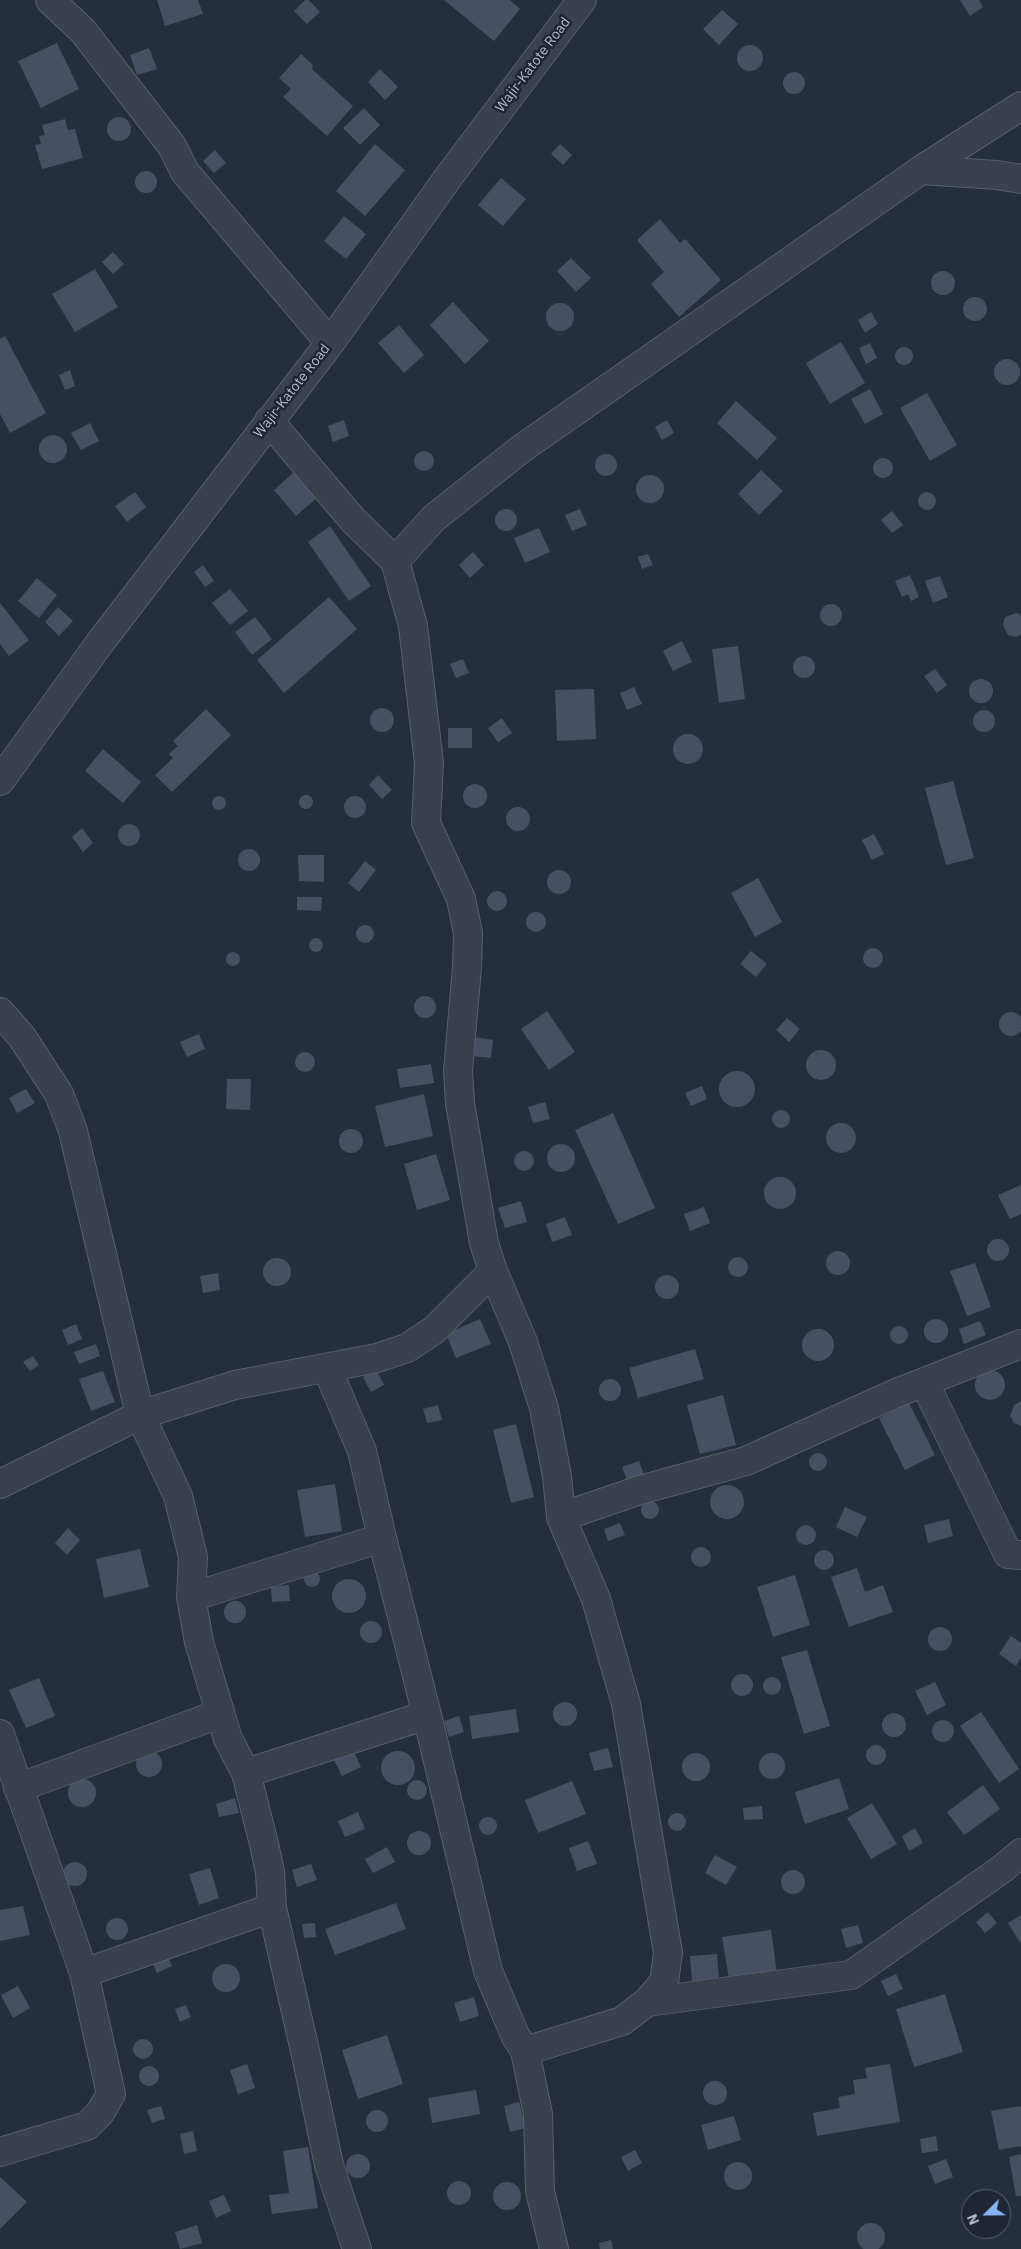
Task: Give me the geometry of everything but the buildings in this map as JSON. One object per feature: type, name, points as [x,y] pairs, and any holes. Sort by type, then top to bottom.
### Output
[{"type":"street","points":[[50,0],[83,31],[172,146],[185,172],[330,343]]},
{"type":"street","name":"Wajir-Katote Road","points":[[0,780],[99,644],[330,343],[450,175],[582,0]]},
{"type":"street","points":[[395,561],[434,518],[521,449],[921,170],[1021,106]]},
{"type":"street","points":[[921,170],[996,174],[1021,179]]},
{"type":"street","points":[[269,421],[353,520],[395,561],[414,626],[429,763],[426,823],[461,899],[468,934],[458,1071],[460,1095],[484,1243],[493,1271],[523,1342],[544,1408],[557,1476],[561,1517],[596,1599],[628,1714],[668,1953],[664,1982],[646,2002],[622,2021],[525,2051]]},
{"type":"street","points":[[0,1012],[22,1036],[59,1094],[73,1131],[140,1415],[178,1496],[193,1557],[192,1597],[199,1642],[219,1714],[228,1739],[246,1773],[270,1872],[272,1908],[329,2165],[357,2249]]},
{"type":"street","points":[[0,1484],[140,1415],[235,1385],[377,1358],[407,1348],[434,1330],[493,1271]]},
{"type":"street","points":[[561,1517],[640,1490],[746,1461],[894,1394],[1021,1344]]},
{"type":"street","points":[[327,1368],[362,1451],[488,1971],[515,2035],[525,2051],[538,2114],[540,2191],[554,2249]]},
{"type":"street","points":[[924,1382],[1008,1554],[1021,1555]]},
{"type":"street","points":[[192,1597],[382,1538]]},
{"type":"street","points":[[18,1788],[219,1714]]},
{"type":"street","points":[[246,1773],[427,1715]]},
{"type":"street","points":[[0,1734],[84,1973],[111,2094],[100,2114],[87,2126],[0,2152]]},
{"type":"street","points":[[0,1744],[18,1788]]},
{"type":"street","points":[[646,2002],[851,1975],[1002,1869],[1021,1853]]},
{"type":"street","points":[[84,1973],[272,1908]]}]
